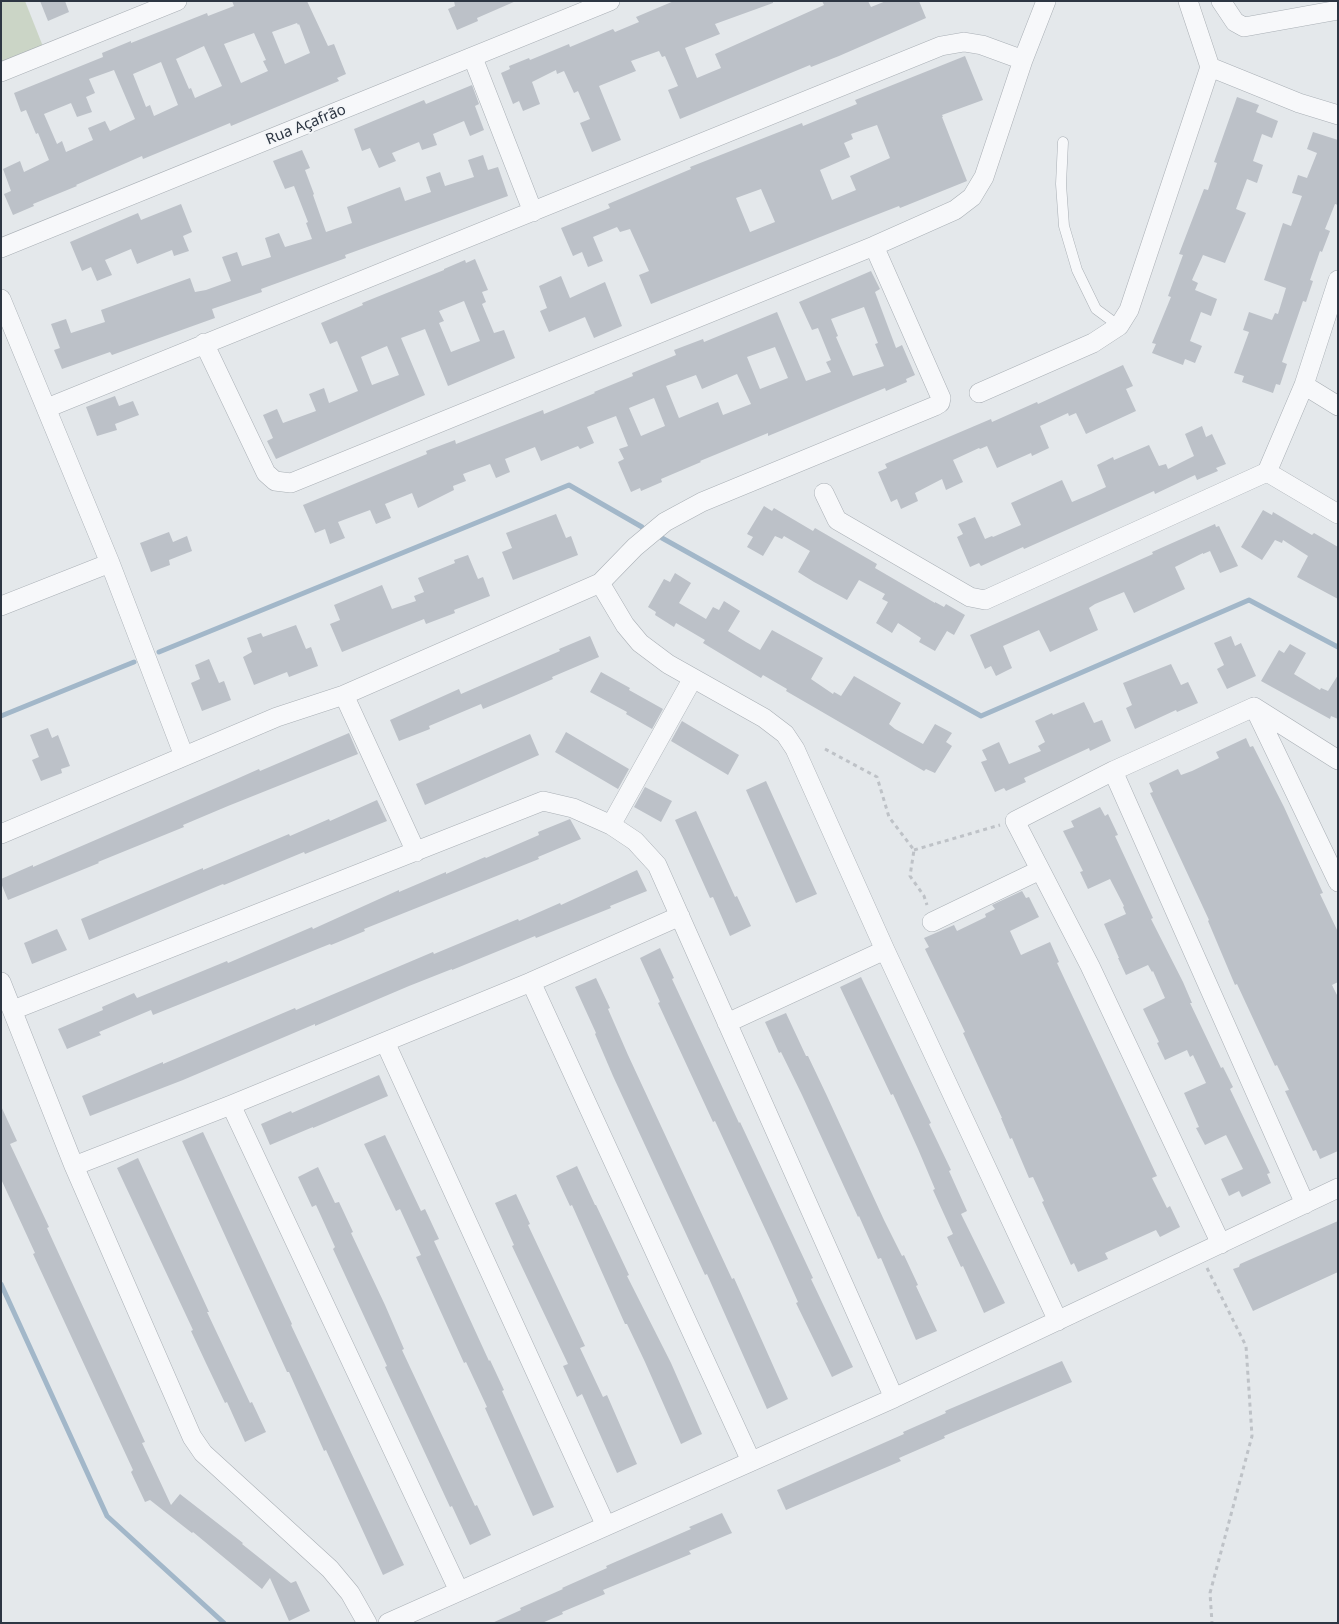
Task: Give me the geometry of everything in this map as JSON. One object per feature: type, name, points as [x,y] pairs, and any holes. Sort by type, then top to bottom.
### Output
[{"type":"street","points":[[1,72],[177,1]]},
{"type":"street","name":"Rua Açafrão","points":[[1,248],[610,1]]},
{"type":"street","points":[[204,343],[266,473],[275,481],[291,483],[874,246],[955,210],[972,197],[984,177],[1023,60],[1046,1]]},
{"type":"street","points":[[979,393],[1093,343],[1119,326],[1129,310],[1210,67],[1188,1]]},
{"type":"street","points":[[1221,1],[1235,22],[1244,27],[1338,10]]},
{"type":"street","points":[[47,408],[941,46],[964,42],[982,45],[1023,60]]},
{"type":"street","points":[[473,58],[533,212]]},
{"type":"street","points":[[1210,67],[1299,103],[1338,115]]},
{"type":"street","points":[[1,834],[277,717],[344,694],[600,583],[635,547],[665,522],[702,502],[940,403],[942,398],[874,246]]},
{"type":"street","points":[[824,493],[838,520],[970,596],[985,600],[1267,472],[1304,384],[1338,280]]},
{"type":"street","points":[[1,299],[110,563],[184,756]]},
{"type":"street","points":[[1304,384],[1338,406]]},
{"type":"street","points":[[1267,472],[1338,514]]},
{"type":"street","points":[[1,606],[110,563]]},
{"type":"street","points":[[600,583],[640,643],[668,664],[764,718],[785,734],[795,749],[884,950],[1058,1322]]},
{"type":"street","points":[[611,825],[692,678]]},
{"type":"street","points":[[344,694],[416,852]]},
{"type":"street","points":[[1254,707],[1338,760]]},
{"type":"street","points":[[1221,1244],[1090,966],[1015,821],[1113,771],[1254,707]]},
{"type":"street","points":[[1254,707],[1338,882]]},
{"type":"street","points":[[1113,771],[1305,1204]]},
{"type":"street","points":[[13,1010],[543,802],[573,808],[611,825],[636,841],[657,866],[894,1398]]},
{"type":"street","points":[[932,922],[1040,870]]},
{"type":"street","points":[[74,1166],[232,1105],[386,1042],[531,982],[680,916]]},
{"type":"street","points":[[727,1023],[884,950]]},
{"type":"street","points":[[1,982],[74,1166],[192,1437],[203,1453],[330,1569],[350,1593],[367,1623]]},
{"type":"street","points":[[531,982],[751,1461]]},
{"type":"street","points":[[386,1042],[606,1526]]},
{"type":"street","points":[[232,1105],[459,1591]]},
{"type":"street","points":[[388,1623],[894,1398],[1338,1188]]},
{"type":"lane","points":[[1063,142],[1061,184],[1064,226],[1077,270],[1096,309],[1119,326]]},
{"type":"path","points":[[825,749],[876,777],[889,817],[914,850],[910,876],[924,896],[932,922]]},
{"type":"path","points":[[914,850],[1015,821]]},
{"type":"path","points":[[1200,1254],[1246,1346],[1252,1436],[1210,1593],[1212,1623]]},
{"type":"green space","points":[[1,1],[25,1],[44,49],[1,65]]},
{"type":"building","points":[[40,1],[65,1],[69,12],[48,21]]},
{"type":"building","points":[[232,1],[307,1],[328,46],[334,44],[346,74],[337,78],[339,81],[231,126],[230,123],[143,159],[142,156],[33,204],[34,206],[13,215],[4,194],[11,191],[3,169],[20,161],[24,172],[49,160],[26,110],[21,112],[14,93],[103,57],[102,53],[131,41],[131,43],[207,13],[208,16],[234,6]],"holes":[[[297,23],[299,24],[310,53],[285,64],[272,32]],[[254,33],[266,60],[263,61],[268,71],[241,83],[224,44]],[[204,46],[222,86],[195,98],[176,59]],[[161,62],[178,105],[154,116],[150,105],[146,107],[133,74]],[[114,70],[135,119],[110,131],[105,121],[88,128],[93,140],[66,152],[62,141],[57,144],[44,114],[71,103],[77,117],[92,112],[86,97],[95,93],[89,79]]]},
{"type":"building","points":[[454,1],[516,1],[477,18],[478,21],[457,30],[448,9],[455,6]]},
{"type":"building","points":[[674,1],[773,1],[773,3],[715,24],[720,34],[685,48],[697,78],[721,68],[715,54],[824,5],[822,1],[868,1],[871,7],[886,1],[919,1],[926,18],[839,56],[811,67],[810,65],[680,119],[668,90],[678,86],[665,56],[662,57],[659,51],[631,61],[636,71],[599,86],[621,140],[592,152],[580,123],[590,119],[578,91],[574,93],[564,71],[557,74],[556,70],[532,82],[540,104],[523,111],[519,101],[513,104],[501,73],[510,69],[509,66],[529,58],[530,60],[569,44],[570,47],[613,29],[615,32],[639,22],[636,17]]},
{"type":"building","points":[[965,56],[983,100],[942,115],[942,117],[967,181],[651,304],[639,275],[649,271],[630,229],[620,232],[617,227],[593,237],[603,261],[588,267],[582,252],[573,256],[561,228],[610,208],[608,204],[691,169],[690,167],[802,123],[803,126],[857,104],[855,100]],"holes":[[[877,125],[890,158],[850,176],[856,190],[832,200],[820,170],[850,157],[844,143],[853,139],[851,134]],[[761,189],[775,222],[750,232],[736,198]]]},
{"type":"building","points":[[472,85],[479,104],[475,106],[484,130],[470,136],[464,121],[433,134],[437,145],[422,150],[419,142],[392,153],[396,161],[379,168],[370,148],[362,151],[354,129],[424,100],[426,104]]},
{"type":"building","points":[[1237,97],[1259,105],[1256,112],[1278,121],[1272,138],[1262,134],[1253,161],[1263,165],[1257,183],[1247,179],[1236,209],[1246,213],[1225,263],[1203,255],[1192,280],[1198,283],[1195,290],[1217,299],[1211,316],[1201,312],[1190,341],[1202,346],[1195,363],[1185,359],[1183,365],[1152,353],[1156,344],[1152,343],[1171,297],[1168,296],[1183,255],[1179,254],[1204,189],[1208,190],[1217,163],[1214,162]]},
{"type":"building","points":[[1313,132],[1338,140],[1338,205],[1335,204],[1325,229],[1330,231],[1322,252],[1320,251],[1310,280],[1313,281],[1306,302],[1303,301],[1282,362],[1287,364],[1280,385],[1276,384],[1273,393],[1242,382],[1244,376],[1234,373],[1249,332],[1243,330],[1249,312],[1272,320],[1275,313],[1278,314],[1286,288],[1264,280],[1283,223],[1291,226],[1302,196],[1292,193],[1298,175],[1307,178],[1317,153],[1307,149]]},
{"type":"building","points":[[302,150],[310,168],[305,170],[326,232],[352,223],[347,207],[400,187],[405,201],[431,192],[426,177],[440,172],[445,186],[474,177],[468,160],[483,155],[488,170],[498,167],[508,196],[345,255],[346,258],[261,289],[262,292],[212,309],[215,318],[112,355],[110,352],[62,369],[54,350],[60,348],[51,324],[66,319],[71,333],[105,322],[101,310],[190,278],[195,292],[231,281],[222,257],[237,252],[242,266],[271,257],[265,238],[279,233],[285,247],[312,239],[306,223],[308,222],[294,186],[285,189],[273,161]]},
{"type":"building","points":[[181,204],[192,232],[183,236],[189,251],[174,256],[172,250],[137,264],[131,249],[105,260],[112,275],[97,281],[91,267],[82,271],[70,242],[138,213],[141,220]]},
{"type":"building","points":[[475,259],[488,290],[482,292],[486,302],[482,304],[494,333],[504,330],[515,358],[448,386],[425,329],[401,338],[425,395],[276,459],[267,441],[273,438],[263,415],[277,409],[283,423],[316,411],[309,394],[324,388],[329,403],[358,391],[337,341],[330,344],[321,323],[363,305],[362,303],[465,260],[466,263]],"holes":[[[464,301],[480,341],[451,352],[439,323],[444,321],[439,311]],[[387,346],[399,375],[372,385],[361,357]]]},
{"type":"building","points":[[871,271],[880,289],[875,292],[896,348],[902,345],[915,375],[906,379],[907,382],[886,391],[885,388],[768,436],[768,433],[700,461],[661,479],[662,482],[641,491],[640,488],[631,492],[618,462],[624,459],[619,449],[628,446],[616,416],[587,427],[594,443],[580,449],[578,446],[541,461],[535,447],[505,459],[510,472],[496,478],[490,464],[463,474],[466,481],[453,486],[454,490],[418,508],[412,493],[385,504],[391,518],[376,524],[370,510],[338,522],[345,538],[330,544],[325,529],[315,533],[303,505],[427,454],[426,451],[455,440],[456,444],[543,410],[544,414],[595,393],[633,376],[632,373],[676,355],[674,350],[703,339],[704,342],[777,312],[806,381],[831,372],[826,362],[831,360],[818,328],[812,330],[799,302]],"holes":[[[864,307],[878,343],[875,344],[884,366],[853,376],[836,337],[838,336],[831,319]],[[775,347],[788,378],[760,389],[747,357]],[[737,374],[751,404],[723,415],[718,402],[679,418],[666,386],[696,375],[702,389]],[[654,398],[665,426],[641,436],[629,408]]]},
{"type":"building","points":[[561,276],[570,298],[605,282],[622,326],[594,338],[585,317],[549,332],[540,311],[547,308],[539,286]]},
{"type":"building","points":[[1123,365],[1133,386],[1126,389],[1136,411],[1086,434],[1076,413],[1069,416],[1068,413],[1040,426],[1049,448],[1032,456],[1031,453],[997,468],[987,446],[979,448],[953,460],[963,482],[946,490],[942,479],[915,493],[918,501],[901,509],[897,499],[891,502],[878,472],[887,468],[885,464],[991,419],[992,422],[1037,402],[1038,404]]},
{"type":"building","points":[[115,396],[119,406],[133,401],[139,415],[115,424],[117,430],[97,436],[86,407]]},
{"type":"building","points":[[1202,426],[1206,437],[1212,434],[1226,464],[1216,468],[1218,471],[1197,480],[1195,475],[1155,494],[1154,491],[1024,549],[1023,547],[981,566],[979,563],[970,567],[957,537],[963,534],[958,524],[975,517],[985,539],[993,537],[1021,525],[1011,503],[1062,480],[1072,502],[1106,487],[1097,465],[1113,457],[1114,460],[1149,445],[1159,466],[1166,464],[1168,469],[1194,456],[1185,434]]},
{"type":"building","points":[[764,506],[772,511],[774,508],[813,531],[815,528],[877,564],[875,568],[935,603],[944,607],[946,604],[965,615],[954,635],[947,631],[935,651],[919,642],[921,638],[898,623],[892,633],[876,623],[888,602],[882,599],[885,594],[859,580],[847,600],[814,582],[798,572],[810,551],[784,536],[782,539],[775,536],[763,556],[747,547],[753,537],[747,534]]},
{"type":"building","points":[[1263,510],[1272,515],[1273,512],[1312,535],[1314,533],[1338,547],[1338,599],[1297,577],[1308,556],[1283,540],[1282,543],[1275,540],[1262,560],[1241,547]]},
{"type":"building","points":[[556,514],[566,538],[571,536],[578,555],[513,580],[502,552],[512,548],[506,533]]},
{"type":"building","points":[[1215,524],[1216,527],[1219,526],[1238,566],[1220,573],[1210,551],[1203,553],[1175,567],[1185,589],[1134,613],[1124,592],[1089,608],[1098,630],[1050,652],[1039,630],[1003,646],[1012,668],[996,676],[991,666],[985,669],[970,635],[1153,554],[1152,552]]},
{"type":"building","points":[[169,532],[173,542],[187,536],[192,551],[169,560],[170,565],[151,572],[140,543]]},
{"type":"building","points":[[468,555],[478,579],[483,577],[490,596],[454,610],[455,613],[426,624],[424,619],[342,652],[330,624],[340,620],[334,605],[382,585],[392,609],[416,601],[414,596],[424,592],[418,578],[455,563],[454,560]]},
{"type":"building","points":[[675,573],[691,583],[679,603],[706,619],[713,607],[719,610],[724,601],[740,611],[728,631],[746,642],[760,650],[772,630],[823,658],[811,679],[833,694],[834,692],[841,696],[854,676],[901,703],[889,724],[895,729],[923,744],[935,724],[952,733],[946,742],[952,746],[935,773],[926,769],[924,771],[786,691],[787,689],[763,675],[761,678],[703,643],[705,640],[676,623],[674,627],[655,615],[656,612],[648,607],[664,579],[670,582]]},
{"type":"building","points":[[296,625],[306,649],[311,647],[318,666],[289,677],[287,672],[254,685],[243,657],[252,652],[247,638],[261,633],[263,637]]},
{"type":"building","points":[[590,636],[599,657],[514,696],[483,709],[481,704],[429,726],[430,729],[399,741],[390,720],[459,689],[461,694]]},
{"type":"building","points":[[1231,636],[1235,646],[1241,643],[1256,676],[1227,689],[1217,669],[1224,665],[1214,643]]},
{"type":"building","points":[[1290,644],[1306,653],[1294,674],[1320,690],[1321,688],[1328,691],[1338,675],[1338,719],[1331,716],[1330,719],[1261,681],[1279,650],[1284,653]]},
{"type":"building","points":[[209,659],[219,683],[224,681],[231,700],[202,711],[191,683],[200,679],[195,665]]},
{"type":"building","points":[[1171,664],[1181,685],[1188,682],[1198,703],[1177,712],[1176,710],[1135,729],[1126,708],[1132,705],[1123,683]]},
{"type":"building","points":[[601,672],[663,709],[652,729],[626,714],[627,712],[590,692]]},
{"type":"building","points":[[1084,702],[1094,723],[1102,720],[1111,741],[1090,751],[1089,748],[1024,778],[1026,782],[1006,791],[1004,788],[995,792],[981,762],[987,760],[982,750],[999,742],[1009,764],[1041,751],[1038,746],[1045,742],[1035,721]]},
{"type":"building","points":[[682,721],[739,755],[728,775],[671,741]]},
{"type":"building","points":[[48,728],[52,738],[58,735],[70,766],[61,769],[62,773],[41,781],[32,760],[39,757],[30,735]]},
{"type":"building","points":[[566,732],[629,769],[618,789],[555,752]]},
{"type":"building","points":[[349,733],[358,754],[228,806],[183,825],[184,827],[8,900],[1,879],[33,865],[33,867],[259,769],[260,771]]},
{"type":"building","points":[[530,734],[539,755],[425,805],[416,784]]},
{"type":"building","points":[[1246,738],[1250,747],[1253,746],[1284,807],[1323,893],[1320,894],[1338,932],[1338,982],[1332,985],[1338,997],[1338,1151],[1320,1159],[1316,1150],[1313,1151],[1285,1091],[1289,1090],[1277,1065],[1275,1066],[1237,984],[1235,985],[1209,920],[1150,793],[1153,792],[1149,783],[1178,769],[1181,775],[1192,771],[1219,758],[1216,752]]},
{"type":"building","points":[[766,781],[817,894],[796,903],[746,790]]},
{"type":"building","points":[[645,787],[672,801],[661,822],[634,807]]},
{"type":"building","points":[[377,800],[387,821],[223,884],[89,940],[81,919],[289,834],[290,836],[329,819],[330,821]]},
{"type":"building","points":[[1100,807],[1105,816],[1108,814],[1118,835],[1115,836],[1153,918],[1151,919],[1183,982],[1192,1003],[1190,1003],[1221,1068],[1223,1067],[1233,1087],[1230,1089],[1270,1173],[1267,1174],[1271,1183],[1242,1197],[1239,1191],[1229,1196],[1221,1179],[1243,1169],[1226,1135],[1205,1145],[1196,1128],[1199,1127],[1184,1093],[1206,1083],[1193,1055],[1190,1057],[1187,1050],[1165,1060],[1157,1043],[1159,1042],[1143,1009],[1165,998],[1153,971],[1148,965],[1126,975],[1104,924],[1126,914],[1124,906],[1110,879],[1088,889],[1080,872],[1083,871],[1063,831],[1074,827],[1071,821]]},
{"type":"building","points":[[696,811],[735,897],[737,896],[751,926],[730,936],[713,897],[710,898],[675,820]]},
{"type":"building","points":[[570,819],[581,839],[538,857],[539,859],[364,929],[365,931],[331,945],[153,1015],[151,1010],[99,1032],[101,1035],[67,1049],[58,1029],[103,1010],[102,1007],[134,993],[137,998],[227,961],[228,963],[312,927],[313,929],[399,890],[399,892],[446,872],[446,874],[486,858],[539,835],[538,832]]},
{"type":"building","points":[[637,870],[647,891],[610,906],[611,908],[409,986],[183,1080],[90,1116],[82,1096],[295,1008],[296,1010],[433,952],[434,954],[560,903],[561,905]]},
{"type":"building","points":[[1022,891],[1026,898],[1029,897],[1039,917],[1010,931],[1021,955],[1050,942],[1059,962],[1057,963],[1157,1176],[1152,1178],[1167,1208],[1170,1206],[1180,1227],[1160,1237],[1156,1230],[1105,1253],[1108,1259],[1078,1272],[1074,1263],[1071,1265],[1042,1202],[1044,1201],[1033,1177],[1029,1178],[1012,1138],[1010,1139],[963,1033],[965,1032],[925,949],[929,947],[924,938],[954,925],[957,931],[986,917],[985,914],[995,909],[992,905]]},
{"type":"building","points":[[57,929],[67,950],[32,964],[24,943]]},
{"type":"building","points":[[660,948],[674,978],[672,979],[853,1367],[832,1377],[796,1303],[798,1302],[715,1121],[713,1122],[658,1003],[660,1002],[640,958]]},
{"type":"building","points":[[861,977],[931,1123],[929,1124],[951,1170],[949,1171],[967,1211],[961,1214],[1005,1303],[984,1313],[963,1266],[961,1267],[947,1237],[953,1234],[933,1190],[935,1189],[918,1149],[840,987]]},
{"type":"building","points":[[596,978],[628,1055],[732,1279],[734,1278],[788,1399],[767,1409],[707,1274],[705,1275],[613,1076],[575,987]]},
{"type":"building","points":[[786,1013],[827,1096],[884,1220],[902,1256],[904,1255],[937,1331],[916,1340],[881,1258],[878,1259],[802,1095],[781,1052],[779,1053],[765,1022]]},
{"type":"building","points":[[379,1075],[388,1096],[270,1145],[261,1124],[291,1111],[292,1113]]},
{"type":"building","points":[[1,1106],[17,1141],[10,1144],[145,1442],[142,1443],[171,1505],[180,1494],[291,1583],[296,1581],[310,1611],[289,1621],[270,1578],[262,1589],[193,1532],[150,1500],[145,1502],[131,1472],[133,1470],[33,1254],[35,1253],[1,1179]]},
{"type":"building","points":[[203,1132],[404,1565],[383,1575],[326,1450],[324,1451],[289,1372],[287,1372],[182,1141]]},
{"type":"building","points":[[385,1135],[421,1211],[425,1209],[439,1239],[434,1241],[504,1390],[502,1391],[554,1507],[533,1516],[485,1408],[487,1407],[466,1362],[464,1363],[416,1257],[421,1255],[400,1209],[396,1211],[364,1144]]},
{"type":"building","points":[[138,1158],[209,1312],[207,1312],[250,1403],[252,1402],[266,1432],[245,1442],[227,1402],[225,1403],[205,1361],[191,1331],[193,1330],[117,1168]]},
{"type":"building","points":[[577,1166],[629,1275],[627,1276],[671,1363],[702,1434],[681,1444],[572,1205],[570,1206],[556,1176]]},
{"type":"building","points":[[318,1167],[335,1203],[339,1202],[353,1232],[351,1233],[404,1349],[402,1350],[475,1506],[477,1505],[491,1535],[470,1545],[452,1506],[450,1507],[385,1367],[387,1366],[333,1249],[335,1247],[316,1205],[312,1207],[298,1177]]},
{"type":"building","points":[[516,1194],[530,1224],[528,1225],[585,1346],[580,1348],[603,1397],[607,1395],[637,1464],[617,1473],[582,1394],[577,1397],[563,1366],[568,1364],[512,1246],[514,1245],[495,1203]]},
{"type":"building","points":[[1338,1221],[1338,1272],[1253,1311],[1233,1269],[1239,1267],[1240,1264]]},
{"type":"building","points":[[1062,1361],[1072,1382],[944,1436],[945,1438],[899,1458],[901,1461],[786,1510],[777,1490],[904,1434],[903,1432],[946,1413],[945,1411]]},
{"type":"building","points":[[722,1513],[732,1533],[689,1551],[691,1554],[603,1590],[605,1594],[562,1612],[563,1614],[542,1623],[492,1623],[607,1568],[606,1566],[691,1529],[689,1527]]},
{"type":"waterway","points":[[159,652],[569,485],[642,527]]},
{"type":"waterway","points":[[662,538],[981,716],[1249,600],[1338,647]]},
{"type":"waterway","points":[[1,716],[134,662]]},
{"type":"waterway","points":[[1,1284],[107,1516],[224,1623]]}]
